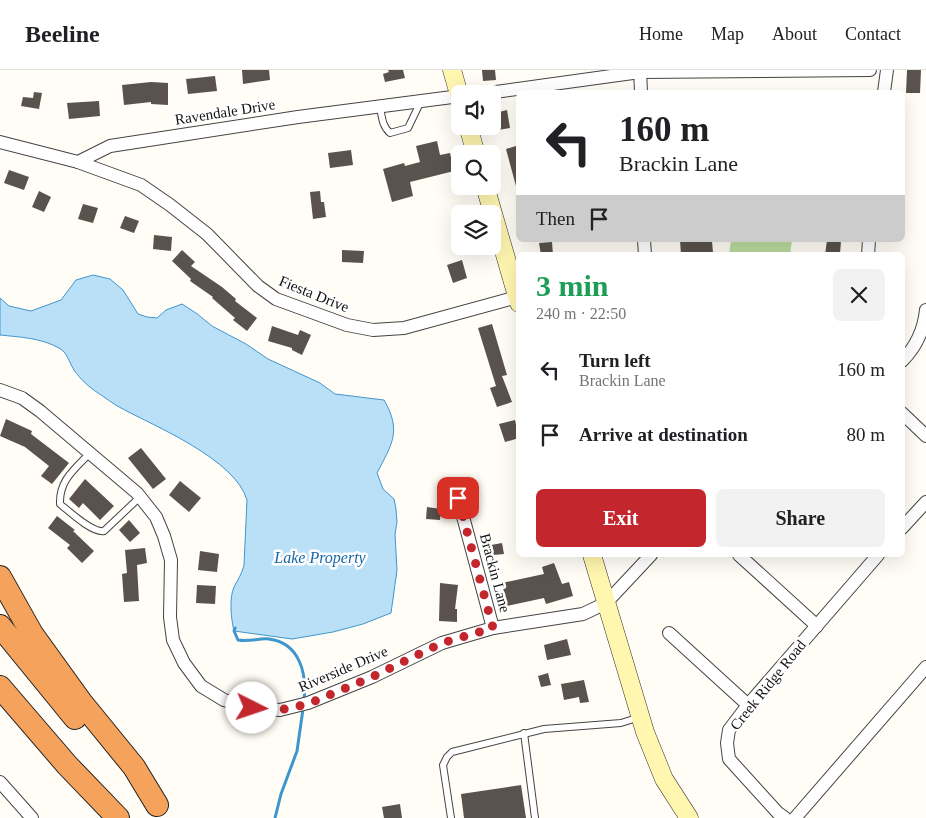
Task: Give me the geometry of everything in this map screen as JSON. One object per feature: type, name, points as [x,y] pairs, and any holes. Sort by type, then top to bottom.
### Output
[{"type":"highway","points":[[0,577],[32,634],[81,702],[134,768],[164,812]]},
{"type":"highway","points":[[0,626],[101,749],[164,812]]},
{"type":"highway","points":[[0,687],[67,765],[118,818]]},
{"type":"main road","points":[[452,70],[456,85]]},
{"type":"main road","points":[[488,195],[516,293]]},
{"type":"main road","points":[[593,557],[641,717],[664,779],[688,818]]},
{"type":"street","points":[[501,91],[640,71],[870,70]]},
{"type":"street","points":[[884,90],[886,70]]},
{"type":"street","points":[[640,71],[641,90]]},
{"type":"street","name":"Ravendale Drive","points":[[78,162],[110,146],[298,117],[451,98]]},
{"type":"street","points":[[0,142],[78,162]]},
{"type":"street","name":"Fiesta Drive","points":[[78,162],[140,185],[170,205],[207,234],[258,286],[276,299],[348,325],[373,330],[404,328],[516,300]]},
{"type":"street","points":[[905,357],[910,353],[924,325],[926,310]]},
{"type":"street","name":"Riverside Drive","points":[[0,390],[22,398],[34,406],[140,497],[156,517],[171,560],[170,617],[173,640],[184,664],[201,686],[224,700],[252,708],[280,710],[308,704],[372,677],[442,643],[493,628],[583,614],[606,603]]},
{"type":"street","points":[[905,416],[926,436]]},
{"type":"street","name":"Brackin Lane","points":[[458,498],[493,628]]},
{"type":"street","points":[[905,525],[926,502]]},
{"type":"street","points":[[606,603],[648,557]]},
{"type":"street","points":[[740,557],[817,626]]},
{"type":"street","name":"Creek Ridge Road","points":[[785,818],[778,813],[729,759],[727,743],[729,730],[748,705],[876,557]]},
{"type":"street","points":[[669,633],[748,705]]},
{"type":"street","points":[[795,818],[926,667]]},
{"type":"street","points":[[0,782],[32,818]]},
{"type":"lane","points":[[380,107],[383,124],[390,133],[408,128],[421,101]]},
{"type":"lane","points":[[90,453],[66,479],[60,493],[60,504],[76,517],[99,531],[104,531],[140,497]]},
{"type":"lane","points":[[451,818],[443,765],[452,752],[544,729],[621,723],[641,717]]},
{"type":"lane","points":[[524,733],[535,818]]},
{"type":"green space","points":[[731,242],[792,242],[790,252],[729,252]]},
{"type":"water","name":"Lake Property","points":[[93,275],[110,279],[123,290],[138,314],[157,318],[166,310],[182,304],[212,326],[246,344],[268,359],[320,383],[335,394],[384,400],[393,420],[394,429],[391,445],[377,473],[383,489],[394,499],[396,509],[397,570],[391,613],[363,624],[333,632],[292,639],[234,631],[231,615],[231,597],[244,565],[247,500],[240,485],[227,471],[193,446],[118,406],[91,388],[76,373],[66,355],[59,348],[38,340],[0,335],[0,298],[9,306],[31,311],[61,300],[76,280]]},
{"type":"building","points":[[242,70],[269,70],[270,80],[243,84]]},
{"type":"building","points":[[388,70],[403,70],[405,78],[385,82],[383,74],[389,72]]},
{"type":"building","points":[[482,70],[495,70],[496,80],[483,81]]},
{"type":"building","points":[[907,70],[921,70],[920,93],[906,93]]},
{"type":"building","points":[[215,76],[217,91],[188,94],[186,79]]},
{"type":"building","points":[[151,82],[168,83],[168,105],[151,104],[151,102],[124,105],[122,85]]},
{"type":"building","points":[[34,92],[42,93],[39,109],[21,106],[23,97],[33,98]]},
{"type":"building","points":[[99,101],[100,116],[69,119],[67,103]]},
{"type":"building","points":[[507,110],[510,128],[501,130],[501,112]]},
{"type":"building","points":[[437,141],[440,155],[450,153],[451,172],[410,182],[413,196],[392,202],[383,169],[404,163],[405,166],[420,162],[416,146]]},
{"type":"building","points":[[516,146],[516,186],[506,149]]},
{"type":"building","points":[[351,150],[353,165],[330,168],[328,153]]},
{"type":"building","points":[[9,170],[29,177],[24,190],[4,183]]},
{"type":"building","points":[[39,191],[51,197],[44,212],[32,207]]},
{"type":"building","points":[[320,191],[326,217],[313,219],[310,192]]},
{"type":"building","points":[[83,204],[98,208],[93,223],[78,219]]},
{"type":"building","points":[[125,216],[139,221],[134,233],[120,228]]},
{"type":"building","points":[[154,235],[172,237],[171,251],[153,249]]},
{"type":"building","points":[[552,242],[553,252],[540,252],[539,243]]},
{"type":"building","points":[[680,242],[712,242],[713,252],[681,252]]},
{"type":"building","points":[[827,242],[841,242],[840,252],[825,252]]},
{"type":"building","points":[[182,250],[195,262],[191,266],[222,287],[236,299],[235,301],[257,318],[247,331],[233,320],[235,318],[213,297],[190,281],[191,279],[172,261]]},
{"type":"building","points":[[342,250],[364,251],[363,263],[342,262]]},
{"type":"building","points":[[462,260],[467,278],[453,283],[447,265]]},
{"type":"building","points":[[492,324],[507,375],[502,376],[512,402],[497,407],[490,388],[496,386],[478,328]]},
{"type":"building","points":[[272,326],[298,335],[300,330],[311,335],[302,355],[292,350],[292,348],[268,341]]},
{"type":"building","points":[[6,419],[32,431],[31,434],[69,463],[52,484],[41,476],[49,466],[25,447],[0,436]]},
{"type":"building","points":[[515,420],[516,439],[505,442],[499,424]]},
{"type":"building","points":[[141,448],[166,479],[153,489],[128,458]]},
{"type":"building","points":[[85,479],[114,506],[100,520],[83,503],[79,508],[69,499]]},
{"type":"building","points":[[180,481],[201,498],[189,512],[169,495]]},
{"type":"building","points":[[427,507],[441,509],[440,520],[426,519]]},
{"type":"building","points":[[57,516],[75,530],[73,531],[94,551],[82,563],[67,548],[70,545],[48,528]]},
{"type":"building","points":[[129,520],[140,533],[130,542],[119,530]]},
{"type":"building","points":[[502,543],[504,554],[493,555],[491,545]]},
{"type":"building","points":[[145,548],[147,563],[137,565],[139,601],[124,602],[122,574],[127,573],[125,550]]},
{"type":"building","points":[[200,551],[219,554],[217,572],[198,570]]},
{"type":"building","points":[[554,563],[562,584],[569,582],[573,596],[546,604],[544,598],[507,606],[502,583],[544,574],[542,567]]},
{"type":"building","points":[[440,583],[458,585],[455,609],[457,609],[457,622],[439,621]]},
{"type":"building","points":[[197,585],[216,586],[215,604],[196,603]]},
{"type":"building","points":[[567,639],[571,655],[547,660],[544,645]]},
{"type":"building","points":[[548,673],[551,685],[541,687],[538,676]]},
{"type":"building","points":[[584,680],[589,702],[580,703],[579,697],[564,700],[561,684]]},
{"type":"building","points":[[521,785],[526,818],[464,818],[461,794]]},
{"type":"building","points":[[400,804],[402,818],[384,818],[382,807]]},
{"type":"waterway","points":[[235,628],[234,631],[238,640],[269,639],[280,642],[294,653],[302,670],[305,690],[304,700]]},
{"type":"waterway","points":[[275,818],[281,794],[297,751],[303,709]]},
{"type":"route","points":[[252,708],[280,710],[308,704],[372,677],[442,643],[493,628],[458,498]]}]
